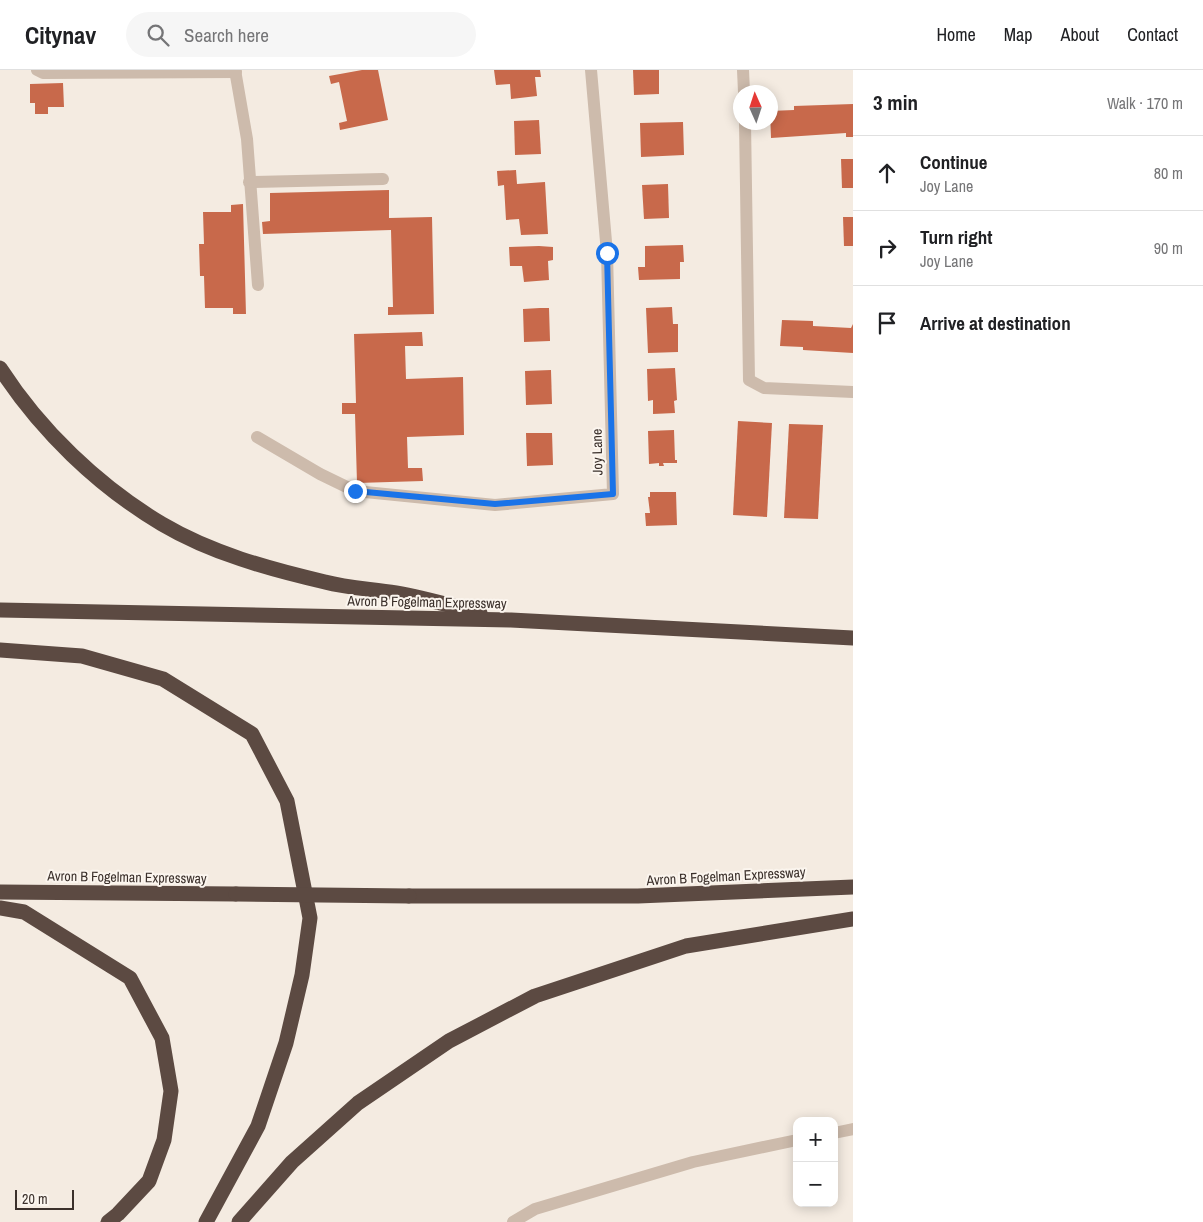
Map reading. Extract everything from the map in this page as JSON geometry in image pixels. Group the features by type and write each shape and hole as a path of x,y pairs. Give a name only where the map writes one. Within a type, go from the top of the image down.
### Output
{"highway":[{"path":"0,368 19,397 54,437 98,478 162,524 208,546 257,564 327,583 397,594 511,620"},
{"name":"Avron B Fogelman Expressway","path":"0,610 511,620 853,638"},
{"path":"0,650 82,656 163,678 252,734 287,801 310,918 302,975 286,1043 258,1126 206,1222"},
{"name":"Avron B Fogelman Expressway","path":"0,892 638,896 853,887"},
{"path":"0,908 24,912 130,978 162,1038 171,1091 164,1140 149,1181 108,1222"},
{"path":"239,1222 292,1162 358,1104 449,1041 535,996 686,946 853,918"}],"street":[{"path":"37,70 43,72 236,71 247,139 258,285"},
{"name":"Joy Lane","path":"257,437 320,474 355,491 495,504 613,494 607,253 591,70"},
{"path":"743,70 744,85"},
{"path":"745,130 749,380 764,388 853,392"},
{"path":"249,182 384,179"},
{"path":"838,1132 853,1129"},
{"path":"513,1222 535,1209 693,1162 793,1141"}],"building":[{"path":"362,70 378,70 388,120 340,130 339,123 347,121 339,82 331,84 329,76"},
{"path":"494,70 540,70 541,77 535,77 537,96 511,99 510,84 496,85"},
{"path":"633,70 659,70 659,94 634,95"},
{"path":"63,83 64,107 48,107 48,114 35,114 35,103 30,103 30,84"},
{"path":"853,104 853,137 846,137 846,133 771,138 771,130 778,130 778,111 794,110 794,106"},
{"path":"539,120 541,154 515,155 514,121"},
{"path":"683,122 684,155 641,157 640,123"},
{"path":"841,159 853,159 853,188 842,188"},
{"path":"516,170 517,184 545,182 548,234 521,235 519,219 506,220 504,185 498,186 497,171"},
{"path":"668,184 669,218 644,219 642,185"},
{"path":"389,190 389,218 432,217 434,314 388,315 388,307 393,307 391,230 263,234 262,222 270,221 270,193"},
{"path":"243,204 246,314 233,314 233,308 205,308 204,276 200,276 199,244 204,244 203,212 231,212 231,205"},
{"path":"843,217 853,217 853,246 844,246"},
{"path":"683,245 684,262 680,262 680,279 639,280 638,267 645,267 645,246"},
{"path":"509,247 553,247 553,260 548,261 549,280 524,282 522,266 510,266"},
{"path":"672,307 673,324 678,324 678,352 648,353 646,308"},
{"path":"549,308 550,341 524,342 523,309"},
{"path":"782,320 813,321 813,326 851,328 853,324 853,353 803,350 803,347 780,346"},
{"path":"422,332 423,346 405,346 406,379 463,377 464,435 407,437 408,468 422,468 423,481 357,483 355,414 342,414 342,403 356,403 354,334"},
{"path":"675,368 677,400 674,401 675,413 653,414 653,400 648,401 647,369"},
{"path":"551,370 552,404 526,405 525,371"},
{"path":"738,421 772,423 767,517 733,515"},
{"path":"789,424 823,425 818,519 784,518"},
{"path":"674,430 675,460 677,460 677,463 663,463 664,466 659,466 659,463 649,464 648,431"},
{"path":"526,433 552,433 553,465 527,466"},
{"path":"650,492 676,492 677,525 646,526 645,513 650,513 648,497 650,497"}],"route":[{"path":"355,491 495,504 613,494 607,253"}]}
